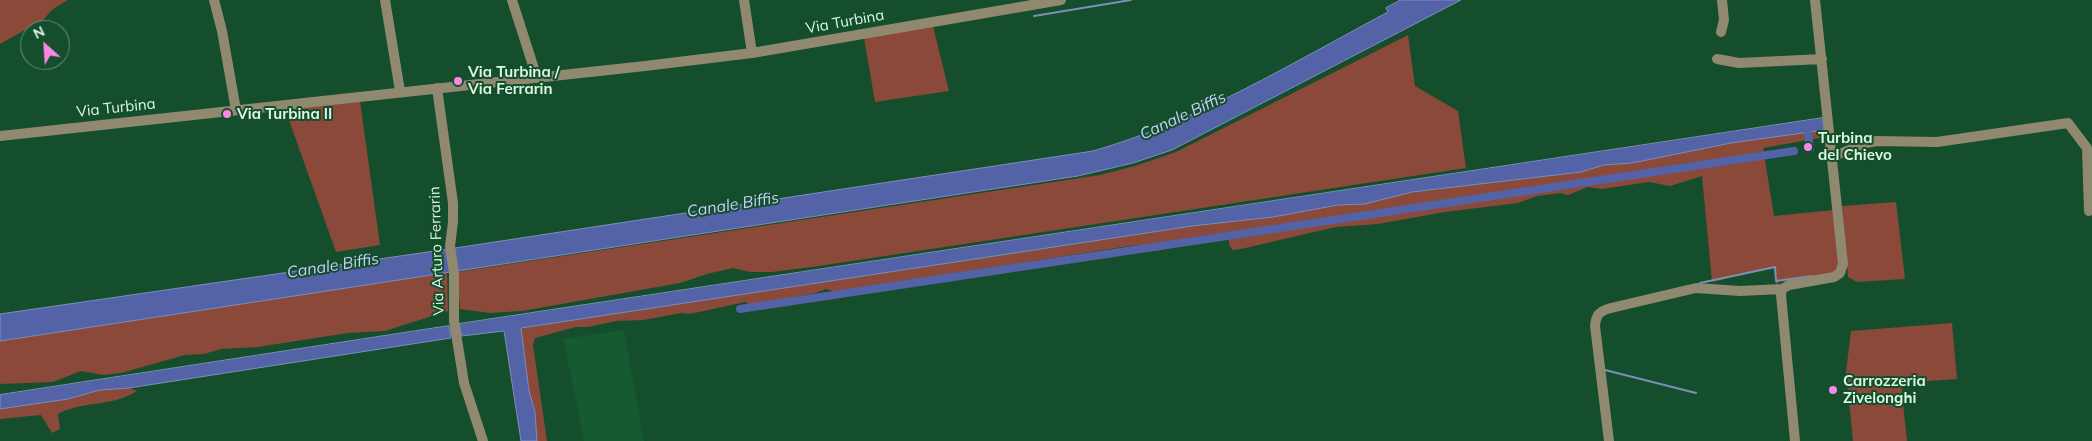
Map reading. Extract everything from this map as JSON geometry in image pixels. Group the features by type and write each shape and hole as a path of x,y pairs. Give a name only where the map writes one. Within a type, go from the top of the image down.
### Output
{"street":[{"path":"214,0 226,52 236,110"},
{"path":"385,0 400,91"},
{"path":"512,0 537,78"},
{"path":"744,0 752,53"},
{"name":"Via Turbina","path":"0,136 752,53 1061,0"},
{"path":"1721,32 1724,20 1722,0"},
{"path":"1609,441 1595,326 1596,316 1599,313 1611,308 1696,288 1740,291 1782,289 1789,285 1834,277 1840,273 1843,264 1815,0"},
{"path":"1717,60 1739,63 1822,60"},
{"name":"Via Arturo Ferrarin","path":"437,88 453,203 450,246 454,273 454,320 464,383 483,441"},
{"path":"1832,158 1866,143 1877,141 1936,142 2068,123 2086,148 2089,211"},
{"path":"1782,289 1781,295 1795,441"}],"shaded area":[{"path":"0,0 68,0 53,9 43,20 20,20 20,33 0,44"},
{"path":"933,26 949,91 875,102 864,38"},
{"path":"1408,35 1415,86 1458,111 1466,168 819,266 772,272 750,272 733,268 680,283 522,311 490,313 460,309 457,272 1100,175 1135,166 1176,152"},
{"path":"360,101 380,245 336,252 285,109"},
{"path":"1824,130 1825,137 1763,148 1774,216 1834,210 1840,264 1834,273 1780,281 1776,285 1774,267 1712,282 1702,176 1670,186 1649,182 1602,189 1588,187 1568,195 1560,193 1537,196 1518,203 1445,212 1378,224 1336,227 1233,250 1229,245 1229,239 1244,237 1248,232 1243,230 1175,240 1176,242 1168,247 1164,246 1159,251 1139,245 1129,246 836,292 826,289 816,293 751,305 745,302 690,314 681,313 644,320 616,321 588,327 576,327 535,338 533,345 547,441 537,441 535,412 529,392 521,328 1192,226 1273,217 1338,205 1365,204 1412,192 1581,172 1604,165 1632,163 1731,143"},
{"path":"1896,202 1905,279 1857,282 1848,277 1842,206"},
{"path":"447,272 448,311 385,331 348,333 258,347 221,349 204,354 185,355 121,373 104,375 81,371 53,382 0,384 0,341"},
{"path":"1952,323 1957,379 1901,383 1907,441 1853,441 1846,372 1851,331"},
{"path":"624,330 644,441 584,441 563,339"},
{"path":"129,388 137,391 117,400 77,407 58,414 60,429 52,433 41,415 0,419 0,409 68,399 100,390"}],"water":[{"name":"Canale Biffis","path":"1401,0 1461,0 1172,150 1133,163 1078,176 0,341 0,314 455,248 1093,151 1132,139 1170,124 1244,89 1388,12 1386,8"},
{"path":"1823,118 1824,130 1731,143 1632,163 1604,165 1581,172 1412,192 1365,204 1338,205 1273,217 1192,226 521,328 529,391 535,412 537,441 521,441 504,331 462,336 459,324"},
{"path":"449,326 451,338 129,388 100,390 68,399 0,409 0,395"}],"waterway":[{"path":"1034,16 1131,0"},
{"path":"1804,127 1807,127 1810,148"},
{"path":"740,309 1794,151"},
{"path":"1700,283 1775,267 1776,281 1812,276"},
{"path":"1605,370 1696,393"}],"place":[{"name":"Via Turbina / Via Ferrarin","path":"458,81"},
{"name":"Via Turbina II","path":"227,114"},
{"name":"Turbina del Chievo","path":"1808,147"},
{"name":"Carrozzeria Zivelonghi","path":"1833,390"}]}
